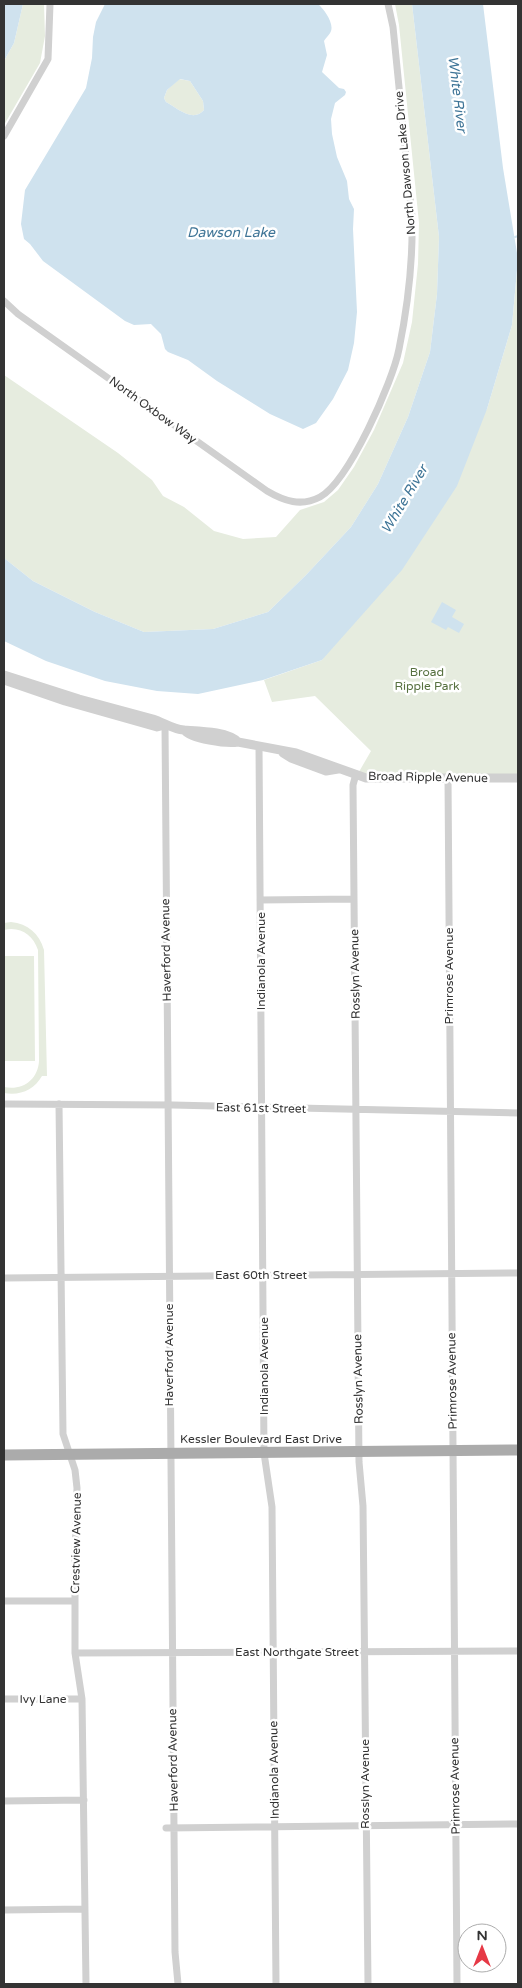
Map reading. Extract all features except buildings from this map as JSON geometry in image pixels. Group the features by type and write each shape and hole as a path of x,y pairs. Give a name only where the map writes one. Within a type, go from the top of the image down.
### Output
{"main road":[{"name":"Kessler Boulevard East Drive","path":"4,1455 518,1450"}],"street":[{"path":"4,136 48,59 50,4"},
{"name":"North Dawson Lake Drive","path":"308,502 320,497 332,487 353,457 379,407 396,364 407,306 412,217 393,27 388,4"},
{"name":"North Oxbow Way","path":"4,301 32,324 267,491 293,503 308,502"},
{"name":"Broad Ripple Avenue","path":"4,675 79,699 153,719 165,725 184,730 196,729 231,737 238,742 299,754 366,778 518,778"},
{"name":"Broad Ripple Avenue","path":"4,680 114,716 157,728 165,725"},
{"name":"Haverford Avenue","path":"165,725 172,1653 170,1828 174,1952 178,1984"},
{"name":"Indianola Avenue","path":"259,746 264,1453 272,1504 276,1984"},
{"name":"Rosslyn Avenue","path":"356,774 353,785 359,1452 363,1500 368,1984"},
{"name":"Primrose Avenue","path":"448,778 457,1984"},
{"path":"260,900 354,899"},
{"name":"East 61st Street","path":"4,1104 167,1105 518,1113"},
{"name":"Crestview Avenue","path":"59,1104 63,1434 75,1470 78,1493 75,1552 75,1653 82,1699 86,1984"},
{"name":"East 60th Street","path":"4,1278 518,1273"},
{"path":"4,1601 75,1601"},
{"name":"East Northgate Street","path":"75,1653 518,1651"},
{"name":"Ivy Lane","path":"4,1699 82,1699"},
{"path":"4,1801 84,1800"},
{"path":"170,1828 518,1824"},
{"path":"4,1910 85,1909"}],"green space":[{"path":"23,4 44,4 45,36 40,63 4,125 4,61 14,43"},
{"path":"395,4 412,4 439,237 437,294 430,352 408,417 378,484 351,527 268,612 213,629 144,632 95,612 33,581 4,558 4,375 118,453 152,480 163,496 184,507 214,531 243,539 276,537 300,510 324,502 338,490 354,467 374,430 403,363 412,322 418,264 419,223 399,25"},
{"path":"179,79 190,81 203,101 204,110 200,114 190,115 166,102 164,98 167,90"},
{"name":"Broad Ripple Park","path":"518,260 518,777 356,777 371,751 315,696 272,702 264,680 322,660 487,409 512,325"},
{"path":"11,922 32,930 44,950 47,1076 42,1076 31,1088 16,1094 4,1093 4,1087 23,1086 32,1079 38,1068 38,950 33,940 25,933 15,929 4,930 4,923"},
{"path":"4,956 34,956 35,1061 4,1061"}],"water":[{"path":"4,4 23,4 14,43 4,61"},
{"name":"Dawson Lake","path":"105,4 318,4 328,16 332,28 324,41 327,55 322,72 346,92 335,103 331,119 337,157 347,181 349,199 354,209 353,229 357,312 354,343 348,370 333,399 316,423 303,429 270,414 217,381 188,360 168,352 165,349 161,334 151,324 134,325 125,321 43,261 24,239 21,224 25,190 86,88 96,22","holes":["180,79 190,81 203,101 204,110 200,114 190,115 180,111 166,102 164,98 167,90"]},
{"name":"White River","path":"412,4 483,4 503,168 518,259 512,325 487,409 457,486 402,570 322,660 263,680 198,694 157,691 105,681 46,661 4,641 4,558 33,581 95,612 144,632 213,629 268,612 351,527 378,484 408,417 430,352 437,294 439,237"},
{"path":"442,602 456,610 452,617 464,624 459,633 448,627 446,630 431,622"}]}
